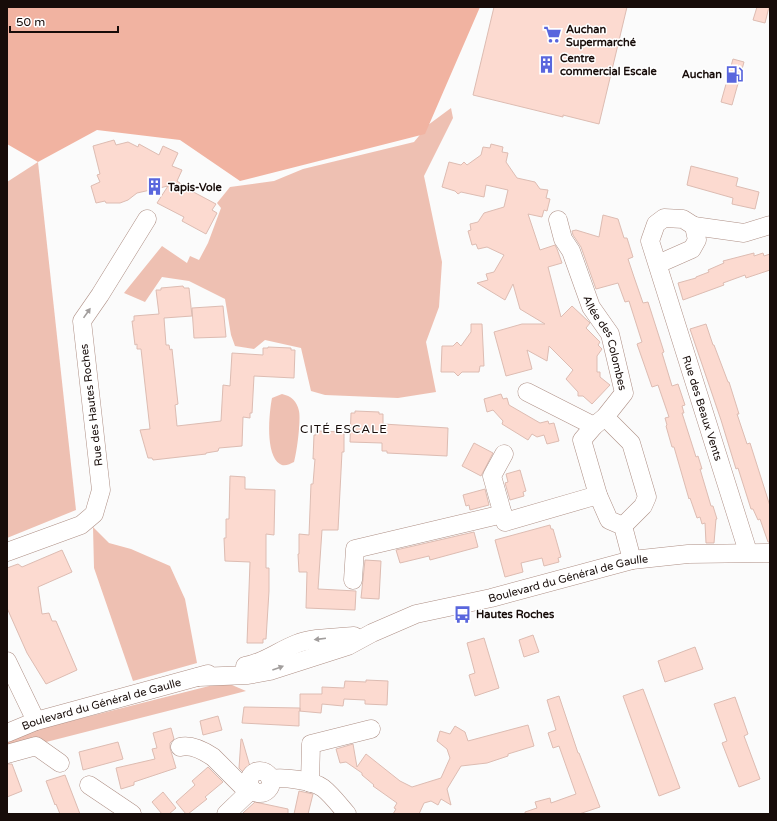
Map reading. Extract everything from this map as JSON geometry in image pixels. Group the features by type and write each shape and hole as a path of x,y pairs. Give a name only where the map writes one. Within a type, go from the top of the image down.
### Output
{"street":[{"name":"Rue des Beaux Vents","path":"748,552 650,241 656,224 664,218 683,219 694,226 744,233 770,225"},
{"name":"Rue des Hautes Roches","path":"7,552 81,525 94,514 101,490 82,321 100,295 147,219"},
{"name":"Allée des Colombes","path":"558,220 563,239 572,251 591,307 610,334 624,393 600,422 582,440 598,495 609,520 623,526"},
{"path":"658,264 692,249 697,240 694,226"},
{"path":"527,392 600,422 631,443 647,497 643,506 623,526 632,560"},
{"path":"504,454 492,476 505,522 598,495"},
{"path":"353,580 355,548 503,514"},
{"name":"Boulevard du Général de Gaulle","path":"7,734 36,721 217,671 250,665 265,660 297,643 372,633 416,614 491,598 632,560 688,554 748,552 770,553"},
{"path":"7,661 36,721"},
{"path":"310,783 311,744 371,729"},
{"name":"Boulevard du Général de Gaulle","path":"7,754 36,746 60,763"},
{"path":"180,747 184,746 207,753 250,791"},
{"path":"250,791 249,779 253,773 263,771 268,774 270,779 288,779 310,783 323,788 347,814"},
{"path":"89,785 132,814"},
{"path":"226,814 250,791"}],"shaded area":[{"path":"7,7 480,7 425,134 240,181 180,140 97,130 38,162 7,144"},
{"path":"451,108 453,118 424,176 442,262 439,307 426,342 436,392 398,398 325,395 311,391 301,348 265,340 254,349 235,346 231,335 225,299 189,281 162,277 145,302 124,293 162,246 187,263 190,256 199,260 208,243 221,208 217,203 230,187 274,181 303,169 414,142 428,125"},
{"path":"38,162 76,510 7,538 7,182"},
{"path":"282,394 288,396 295,402 298,407 299,415 298,436 294,462 285,465 280,464 275,459 272,452 269,433 272,398"},
{"path":"93,527 109,543 131,549 170,566 185,599 197,663 133,681 94,568"},
{"path":"225,682 246,691 7,752 7,738"}],"building":[{"name":"Centre commercial Escale","path":"494,7 627,7 599,124 563,115 563,117 473,95"},
{"path":"757,7 769,7 765,23 753,20"},
{"name":"Auchan","path":"733,59 744,62 732,105 721,102"},
{"name":"Tapis-Vole","path":"114,140 116,145 128,142 138,147 139,144 159,155 163,146 178,153 172,166 182,170 177,181 184,187 216,204 212,210 217,213 206,234 182,221 184,217 157,203 168,186 137,193 128,200 120,203 106,203 105,201 96,203 91,186 100,182 97,175 100,174 93,146"},
{"path":"491,144 503,147 502,152 508,153 506,162 517,178 535,182 540,189 548,190 546,198 550,199 547,211 544,210 542,217 528,214 540,250 555,245 562,263 548,267 561,317 572,306 590,323 586,328 600,342 598,345 602,349 597,356 597,372 600,372 600,377 610,385 592,404 583,396 578,396 578,392 566,379 573,370 549,346 547,361 527,350 532,369 506,376 494,332 522,324 545,324 520,309 513,284 505,300 477,283 488,280 486,274 494,272 504,255 487,247 478,249 476,244 472,245 468,231 471,230 470,224 478,222 484,213 504,207 508,190 486,185 484,197 461,192 458,194 455,191 442,187 449,162 461,165 464,162 467,165 481,155 483,147 490,148"},
{"path":"691,166 738,178 736,186 759,192 755,209 732,204 733,198 687,185"},
{"path":"603,215 618,219 624,238 627,238 633,257 628,259 643,303 648,302 664,352 662,353 672,386 678,384 685,405 682,406 684,413 682,413 696,457 698,456 702,469 700,469 711,506 713,506 717,519 714,543 706,543 705,523 702,524 700,517 697,518 690,498 689,499 674,447 672,447 666,426 665,418 669,417 658,385 652,387 637,344 642,342 629,301 625,302 618,283 596,289 581,247 573,235 572,231 576,230 599,237"},
{"path":"754,253 754,256 763,253 764,256 770,254 770,270 746,278 745,275 723,283 724,285 683,300 678,283 696,278 709,272 708,270 724,263 723,261"},
{"path":"183,286 184,288 189,288 192,316 164,318 166,345 169,345 170,350 172,349 178,404 175,405 177,426 221,421 223,385 230,386 232,353 263,355 263,348 291,348 291,350 295,350 294,378 254,376 252,413 250,413 250,418 243,417 242,446 219,448 218,451 206,454 153,460 152,458 148,458 140,430 150,429 141,349 137,349 137,344 135,345 132,321 134,321 134,316 159,314 156,290 161,290 161,288"},
{"path":"223,306 226,337 194,338 192,308"},
{"path":"471,324 482,324 484,366 480,366 479,372 462,372 458,376 454,372 441,372 442,346 453,346 457,342 461,346 471,332"},
{"path":"706,324 713,345 729,382 739,414 737,414 747,444 750,443 770,506 770,542 768,542 760,519 758,520 753,509 751,509 738,468 736,469 690,329"},
{"path":"501,394 503,399 507,398 509,405 540,423 548,421 549,424 554,423 559,441 547,444 544,435 537,437 532,434 528,440 502,424 503,421 493,410 487,412 484,399"},
{"path":"355,411 379,412 379,414 383,414 383,424 448,428 447,456 387,453 387,451 382,451 382,443 350,442 351,413 355,413"},
{"path":"316,431 344,432 344,452 342,452 338,530 322,530 318,589 356,591 355,610 306,608 307,572 299,572 299,534 309,535 311,484 313,484 315,459 313,459 314,435 316,435"},
{"path":"474,443 493,453 481,476 462,466"},
{"path":"520,470 526,491 523,492 524,496 510,500 505,483 508,482 506,474"},
{"path":"230,476 245,477 245,489 275,490 274,535 266,534 266,568 269,568 269,591 266,639 263,639 263,643 247,643 250,562 225,561 224,538 226,538 226,519 229,519"},
{"path":"485,489 489,505 470,510 469,505 466,506 463,495"},
{"path":"550,525 551,529 553,529 561,557 558,558 559,562 544,566 542,558 521,563 523,572 505,577 495,540"},
{"path":"474,532 478,547 430,560 429,556 400,563 396,550"},
{"path":"62,550 72,572 38,587 42,614 49,613 52,621 56,621 77,670 46,684 27,653 7,608 7,568 18,564 22,567"},
{"path":"365,560 381,561 379,599 361,598"},
{"path":"533,635 539,652 524,657 519,640"},
{"path":"484,638 499,688 475,696 469,675 475,673 467,643"},
{"path":"695,647 703,669 665,682 658,661"},
{"path":"345,681 388,681 387,705 365,704 365,700 344,699 343,706 322,704 321,713 299,711 299,726 242,723 244,707 300,708 300,694 322,694 322,687 344,688"},
{"path":"643,689 680,788 659,796 623,696"},
{"path":"559,696 578,753 600,807 579,814 525,814 525,812 537,808 535,802 550,798 551,803 576,794 559,746 553,748 548,733 556,730 547,700"},
{"path":"735,697 748,734 744,736 760,779 739,787 722,743 727,741 714,704"},
{"path":"218,716 222,730 203,735 200,721"},
{"path":"528,725 534,746 508,754 508,756 487,763 461,766 447,789 451,805 441,799 438,805 431,801 424,803 419,814 393,814 397,803 373,786 374,785 362,775 362,773 346,762 340,763 336,749 353,744 357,767 366,754 400,781 412,787 441,778 450,758 447,749 437,741 440,731 450,734 455,726 465,732 468,741"},
{"path":"171,728 174,739 170,743 170,748 176,768 134,782 134,785 121,789 116,768 155,759 152,749 157,748 153,733"},
{"path":"241,739 251,770 246,775 239,768"},
{"path":"118,742 123,759 83,770 79,752"},
{"path":"7,764 12,764 22,791 7,797"},
{"path":"208,767 223,782 205,797 207,799 186,814 176,802 195,785 192,781"},
{"path":"65,775 80,814 60,814 56,804 55,805 46,781"},
{"path":"299,791 313,794 308,814 294,814"},
{"path":"163,792 176,808 169,814 162,814 152,802"},
{"path":"255,802 288,809 288,814 243,814"}],"place":[{"name":"Auchan Supermarché","path":"553,35"},
{"name":"Centre commercial Escale","path":"547,64"},
{"name":"Auchan","path":"735,74"},
{"name":"Tapis-Vole","path":"155,187"},
{"name":"Hautes Roches","path":"463,614"}],"district":[{"name":"CITÉ ESCALE","path":"344,429"}]}
